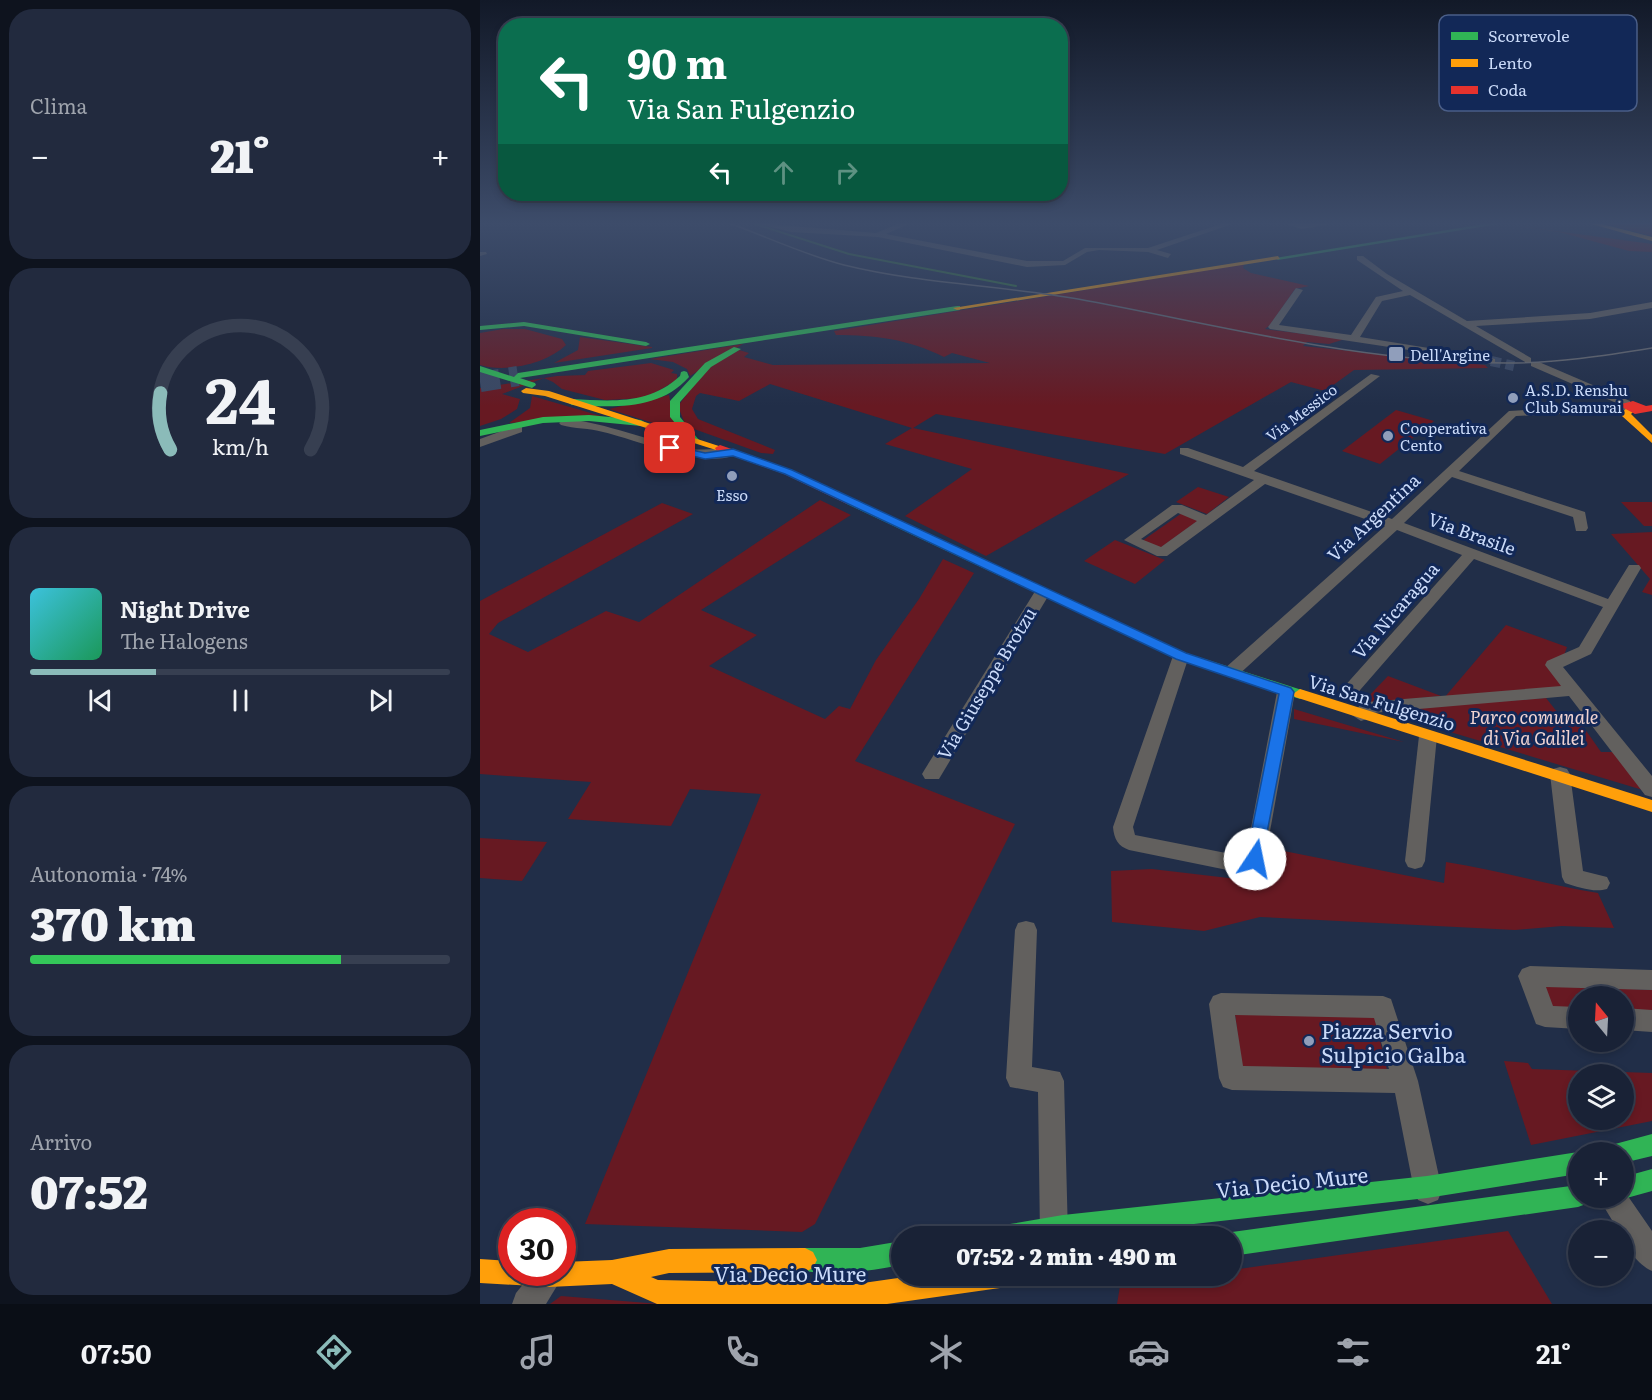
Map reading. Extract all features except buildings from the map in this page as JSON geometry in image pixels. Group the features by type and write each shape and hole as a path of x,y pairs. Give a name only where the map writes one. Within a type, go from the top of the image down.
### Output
{"main road":[{"path":"1050,291 1086,284"},
{"path":"525,388 589,365 1098,284"},
{"path":"480,369 525,388 721,341 1027,295"},
{"path":"480,329 505,323 539,323 624,344 721,341"},
{"path":"694,440 675,417 675,401 691,385 702,368 717,357 754,343 853,327 858,323"},
{"path":"480,329 506,326 530,327 570,337 576,345 525,388 503,421 480,428"},
{"path":"572,402 610,404 651,399 681,385 685,377 682,370 669,364 652,362 589,365"},
{"path":"480,377 641,423"},
{"path":"1652,423 1635,408 1625,414 1652,440"},
{"path":"480,433 532,422 566,419 641,423"},
{"name":"Via San Fulgenzio","path":"641,423 735,453 812,483 1042,593 1181,656 1286,692 1560,774 1652,806"},
{"path":"1634,1149 1652,1145"},
{"name":"Via Decio Mure","path":"1111,1226 1427,1187 1568,1165"},
{"path":"1634,1185 1652,1180"},
{"path":"1242,1243 1568,1198"},
{"name":"Via Decio Mure","path":"576,1274 612,1272 669,1261 860,1260 891,1255"},
{"name":"Via Decio Mure","path":"480,1271 498,1272"},
{"name":"Via Decio Mure","path":"612,1272 658,1292 856,1296 928,1286"}],"street":[{"path":"1400,284 1531,362 1560,377 1635,408"},
{"path":"1299,290 1273,327 1491,361"},
{"path":"1354,339 1380,299 1412,292"},
{"path":"1466,324 1590,316 1652,305"},
{"path":"1514,366 1560,377"},
{"name":"Via Messico","path":"1245,472 1375,376"},
{"name":"Via Argentina","path":"1230,674 1395,525 1513,413 1635,408"},
{"path":"480,443 520,428 580,423 690,454 705,456 735,453"},
{"name":"Via Brasile","path":"1184,451 1395,525 1611,605"},
{"path":"1449,472 1581,515 1581,528"},
{"path":"1207,520 1177,508 1131,540 1162,553 1263,479"},
{"name":"Via Nicaragua","path":"1348,693 1471,553"},
{"path":"1635,568 1586,650 1553,665 1652,790"},
{"name":"Via Giuseppe Brotzu","path":"932,774 1042,593"},
{"path":"1181,656 1123,827 1124,836 1130,842 1242,865 1255,859 1286,692"},
{"path":"1361,715 1366,708 1574,690"},
{"path":"1415,861 1428,736"},
{"path":"1560,774 1573,877 1599,883"},
{"path":"1026,930 1019,1078 1051,1081 1054,1226"},
{"path":"1568,1017 1545,1016 1530,976 1652,980"},
{"path":"1406,1081 1232,1078 1221,1004 1383,1007 1406,1081 1427,1187 1437,1216"},
{"path":"1634,1020 1652,1021"},
{"path":"1619,1208 1652,1256"},
{"path":"527,1304 541,1286"}],"green space":[{"path":"1123,284 1299,284 1309,286 1295,289 1265,329 1345,339 1329,344 1307,342 1303,346 1485,365 1488,368 1354,370 1325,391 1291,382 1165,454 936,414 913,428 1129,474 986,556 905,516 972,469 885,444 912,428 770,384 739,401 700,393 696,396 692,409 698,419 775,450 773,454 761,453 685,424 678,406 706,369 739,350 749,353 744,357 773,365 990,363 952,353 944,357 891,339 836,335 834,331"},
{"path":"503,329 525,329 562,339 566,345 548,357 525,365 502,368 480,365 480,333"},
{"path":"580,337 652,348 554,363 578,350"},
{"path":"743,344 690,376 687,369 673,362 650,359"},
{"path":"651,363 674,370 671,373 677,374 677,380 646,398 605,400 562,389 544,378 585,375 588,371"},
{"path":"544,378 502,394 520,399 517,409 501,419 480,426 480,388"},
{"path":"669,395 675,427 672,429 609,409"},
{"path":"532,396 608,418 509,423 530,408"},
{"name":"Cooperativa Cento","path":"1396,410 1434,421 1380,464 1342,451"},
{"path":"1198,487 1229,497 1207,514 1176,502"},
{"path":"820,500 851,515 701,610 757,635 709,666 825,719 839,706 850,709 876,660 919,599 943,559 974,573 855,761 1015,824 815,1224 802,1232 585,1224 761,794 690,789 671,826 568,819 591,782 480,774 480,601 662,503 693,514 498,623 489,634 528,652 606,611 639,622"},
{"path":"1621,502 1652,502 1652,526 1644,526"},
{"path":"1182,513 1199,520 1160,548 1142,541"},
{"path":"1652,532 1652,595 1642,592 1650,579 1611,534"},
{"path":"1115,540 1165,560 1135,584 1084,561"},
{"path":"1506,625 1567,647 1558,672 1569,686 1444,698"},
{"path":"1388,676 1441,696 1369,703 1364,701"},
{"name":"Parco comunale di Via Galilei","path":"1546,698 1558,713 1573,712 1601,752 1619,752 1646,791 1377,710"},
{"path":"1294,709 1404,742 1294,719"},
{"path":"480,838 547,842 522,881 480,878"},
{"path":"1284,851 1444,883 1446,862 1598,893 1614,928 1562,926 1515,930 1260,917 1204,931 1112,922 1111,871 1152,869 1271,883"},
{"path":"1543,985 1568,986 1568,1008 1551,1007"},
{"path":"1634,989 1652,990 1652,1012 1634,1011"},
{"path":"1235,1014 1374,1015 1387,1070 1242,1068"},
{"path":"1504,1061 1528,1063 1532,1069 1568,1070 1568,1130 1607,1130 1531,1145"},
{"path":"1634,1072 1652,1073 1652,1121 1634,1125"},
{"path":"1508,1231 1552,1304 1117,1304 1120,1286 1242,1286 1242,1269"},
{"path":"561,1296 660,1304 550,1304"}],"waterway":[{"path":"1005,284 1016,286"}],"tunnel":[{"path":"1491,361 1514,366"},
{"path":"480,382 518,376"}],"tram line":[{"path":"965,284 1078,299 1291,341 1398,357 1507,363 1544,362 1652,348"}],"traffic: fast":[{"path":"518,376 957,308"},
{"path":"480,328 524,324 646,344"},
{"path":"694,440 675,417 675,401 708,365 737,349"},
{"path":"480,369 532,385"},
{"path":"572,402 618,404 647,400 673,388 685,377 684,374"},
{"path":"480,433 543,420 589,418 641,423"},
{"path":"851,502 1181,656 1300,694"},
{"path":"1634,1149 1652,1145"},
{"path":"1072,1226 1427,1187 1568,1165"},
{"path":"1634,1185 1652,1180"},
{"path":"1242,1243 1568,1197"},
{"path":"805,1260 860,1260 891,1255"}],"traffic: slow":[{"path":"957,308 1112,284"},
{"path":"526,391 546,393 720,448"},
{"path":"1630,410 1625,414 1652,440"},
{"path":"1300,694 1652,806"},
{"path":"480,1271 549,1275 612,1272 669,1261 805,1260"},
{"path":"612,1272 658,1292 856,1296 928,1286"}],"traffic: jam":[{"path":"1643,408 1633,404 1623,405 1635,411 1652,408"},
{"path":"720,448 788,472 851,502"}],"place":[{"name":"Dell'Argine","path":"1396,354"},
{"name":"A.S.D. Renshu Club Samurai","path":"1513,398"},
{"name":"Cooperativa Cento","path":"1388,436"},
{"name":"Esso","path":"732,476"},
{"name":"Piazza Servio Sulpicio Galba","path":"1309,1041"}],"route":[{"path":"670,448 705,456 733,452 788,472 978,563 1181,656 1286,692 1255,859"}]}
